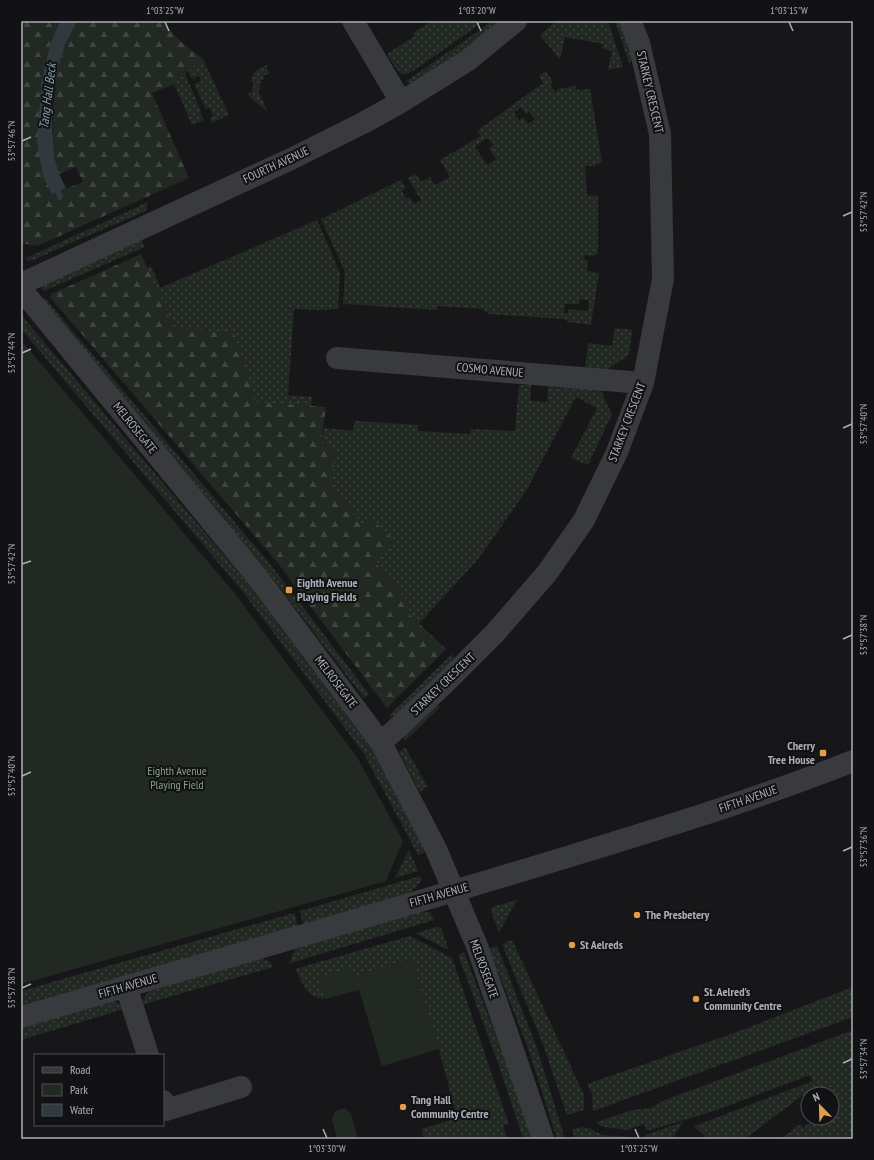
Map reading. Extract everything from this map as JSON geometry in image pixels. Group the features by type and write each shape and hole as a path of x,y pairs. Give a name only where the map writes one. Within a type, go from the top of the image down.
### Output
{"street":[{"path":"353,21 401,102"},
{"name":"FOURTH AVENUE","path":"21,284 363,124 401,102 466,60 516,21"},
{"name":"STARKEY CRESCENT","path":"381,743 444,684 495,633 547,573 584,520 617,452 643,383 663,279 660,134 639,43 630,21"},
{"name":"MELROSEGATE","path":"21,289 258,578 381,743 436,849 477,946 543,1139"},
{"name":"COSMO AVENUE","path":"337,358 643,383"},
{"name":"FIFTH AVENUE","path":"21,1016 454,891 671,825 814,776 853,761"},
{"path":"126,986 148,1054"},
{"path":"164,1104 166,1110 240,1087"}],"green space":[{"path":"21,21 60,21 50,45 41,83 39,107 52,194 83,182 76,167 59,174 53,141 53,107 58,66 77,21 162,21 180,41 203,59 174,84 152,93 189,178 37,246 21,243"},
{"path":"432,21 483,21 416,69 407,74 401,73 398,71 387,54 415,36 413,33"},
{"path":"491,21 504,21 488,34 414,83 405,82 480,30"},
{"path":"556,21 608,21 623,67 608,70 612,51 602,48 603,44 565,37 560,60 540,35"},
{"path":"615,21 622,21 634,58 629,63"},
{"path":"203,59 229,115 212,123 210,118 213,116 210,108 206,109 194,84 201,81 199,76 192,79 188,71"},
{"path":"267,65 268,66 266,68 270,73 263,76 264,79 261,80 262,83 259,84 261,88 258,90 268,113 247,94 253,91 251,88 254,86 251,79 255,72"},
{"path":"546,71 553,82 550,85 555,92 559,89 575,86 577,90 590,89 602,162 594,166 585,166 587,195 598,196 598,253 594,256 585,255 584,259 588,260 587,271 599,273 591,325 567,322 567,320 564,319 489,314 483,309 438,306 437,310 343,304 345,272 321,219 401,180 406,188 402,191 406,199 410,197 414,204 421,200 408,178 416,174 421,182 430,177 435,185 450,177 440,160 481,136 477,131 543,83 539,76","holes":["521,107 526,114 529,112 535,119 528,124 523,117 519,120 514,113","488,138 493,145 489,148 496,159 487,165 475,146","580,299 589,301 588,311 568,309 568,313 564,313 565,304 579,304"]},
{"path":"185,74 204,120 192,125 174,84"},
{"path":"148,202 146,211 34,260 27,261 26,258"},
{"path":"317,220 340,273 338,309 294,309 288,395 312,397 311,406 255,403 234,333 174,328 147,268 151,266 160,288"},
{"path":"141,239 145,247 44,291 38,284"},
{"path":"141,254 174,328 234,333 255,402 326,407 321,443 335,447 332,486 362,524 373,520 394,540 374,561 410,604 408,613 446,649 387,708 277,562 50,297 51,294"},
{"path":"45,298 271,565 369,694 364,698 266,570 39,302"},
{"path":"22,316 250,586 372,750 425,852 418,855 364,754 243,592 21,329"},
{"path":"615,328 632,330 629,355 606,370 585,368 588,343 612,346"},
{"name":"Eighth Avenue Playing Field","path":"21,340 236,595 358,759 403,841 386,881 21,984"},
{"path":"519,385 531,385 530,401 547,402 548,387 600,389 612,414 588,465 571,458 597,408 576,397 526,491 479,558 419,624 408,613 410,604 374,560 394,540 362,524 332,486 335,447 321,444 324,428 353,431 355,421 418,425 418,431 470,434 471,429 515,431"},
{"path":"452,654 455,661 403,712 391,717 389,715"},
{"path":"435,702 440,707 405,741 402,737"},
{"path":"405,747 427,786 420,792 399,752"},
{"path":"409,850 418,871 395,878"},
{"path":"420,876 422,880 409,893 303,925 300,911"},
{"path":"517,900 499,932 491,911 492,907"},
{"path":"430,912 434,920 290,963 292,955 298,946 412,913"},
{"path":"294,913 298,926 21,1005 21,991"},
{"path":"437,927 441,928 449,950 415,933"},
{"path":"410,936 452,958 509,1124 503,1125 507,1139 424,1139 421,1129 457,1118 439,1049 412,959 355,976 319,982 325,999 315,997 306,990 295,969"},
{"path":"512,940 584,1095 584,1110 567,1115 544,1047 502,944"},
{"path":"497,946 537,1048 565,1139 557,1139 529,1051 489,948"},
{"path":"464,952 505,1060 532,1139 523,1139 498,1063 458,955"},
{"path":"261,958 269,961 273,967 141,1005 146,995 153,988"},
{"path":"412,959 439,1049 382,1066 359,990 325,999 319,982 323,976 348,969 352,971 355,976"},
{"path":"853,987 853,1017 593,1111 592,1093 587,1084 734,1033"},
{"path":"113,1001 124,1009 21,1040 21,1027"},
{"path":"853,1030 853,1139 781,1139 800,1124 803,1128 806,1126 840,1126 840,1086 800,1086 800,1097 745,1139 708,1139 694,1126 813,1081 810,1075 714,1111 647,1131 644,1124 626,1130 600,1126 597,1122 633,1110 651,1108 665,1100"},
{"path":"345,1108 351,1114 358,1139 337,1139 332,1120 335,1111"},
{"path":"683,1122 672,1139 647,1139 645,1135"},
{"path":"583,1127 589,1128 602,1135 630,1137 624,1139 575,1139 572,1129"}],"water":[{"path":"60,21 77,21 65,45 59,64 52,107 52,131 55,159 59,174 66,188 52,194 43,176 37,142 41,83 50,45"}],"waterway":[{"name":"Tang Hall Beck","path":"56,184 60,197"}],"place":[{"name":"Eighth Avenue Playing Fields","path":"289,590"},
{"name":"Cherry Tree House","path":"823,753"},
{"name":"The Presbetery","path":"637,915"},
{"name":"St Aelreds","path":"572,945"},
{"name":"St. Aelred’s Community Centre","path":"696,999"},
{"name":"Tang Hall Community Centre","path":"403,1107"}]}
